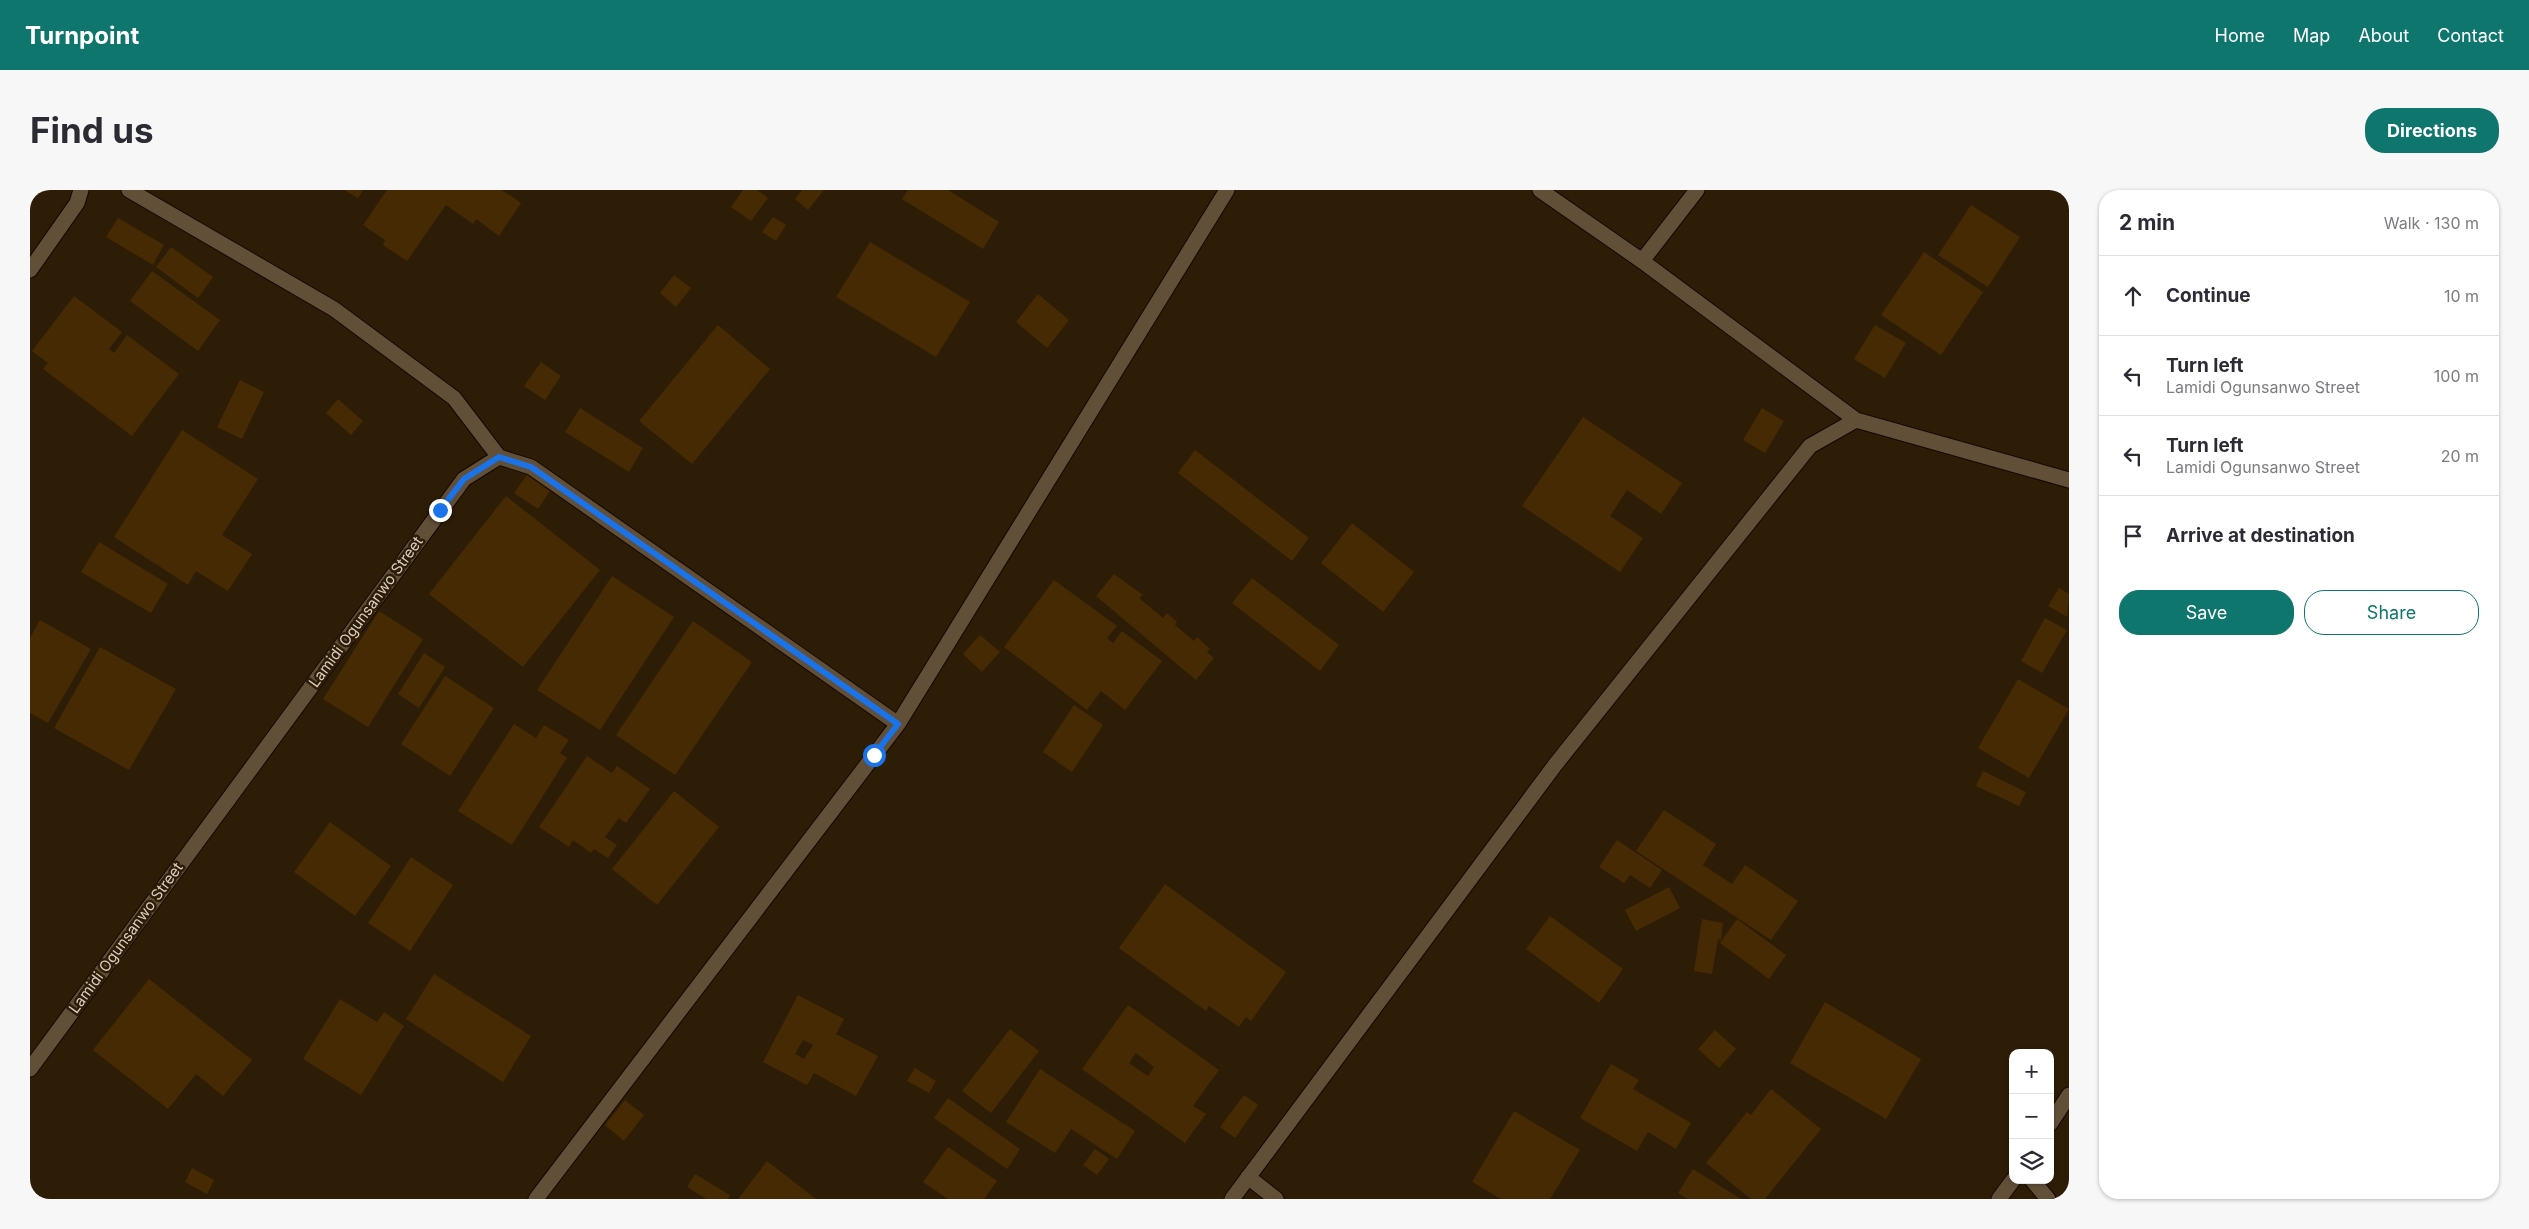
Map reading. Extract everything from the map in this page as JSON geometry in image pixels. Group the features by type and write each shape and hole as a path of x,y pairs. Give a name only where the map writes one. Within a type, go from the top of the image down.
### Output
{"street":[{"path":"30,270 77,203 81,190"},
{"path":"129,190 334,309 454,398 499,457 531,467 898,724"},
{"path":"536,1199 898,724 1227,190"},
{"path":"1540,190 1642,261 1856,420 2069,480"},
{"path":"1642,261 1697,190"},
{"path":"1232,1199 1555,765 1810,446 1856,420"},
{"name":"Lamidi Ogunsanwo Street","path":"30,1069 464,479 499,457"},
{"path":"2054,1118 2069,1095"},
{"path":"1248,1177 1276,1199"},
{"path":"1999,1199 2010,1184"},
{"path":"2035,1184 2048,1199"}],"building":[{"path":"344,190 363,190 358,198"},
{"path":"387,190 502,190 521,203 499,236 476,219 473,224 446,205 407,261 383,245 385,240 363,225"},
{"path":"743,190 757,190 768,198 751,221 731,207"},
{"path":"802,190 824,190 808,210 795,199"},
{"path":"908,190 948,190 999,222 983,249 902,199"},
{"path":"1971,205 2020,237 1988,287 1938,255"},
{"path":"773,217 786,225 776,241 762,232"},
{"path":"118,218 164,245 153,265 106,237"},
{"path":"870,242 970,302 936,357 836,297"},
{"path":"171,247 213,277 198,298 156,267"},
{"path":"1924,252 1983,292 1941,355 1881,315"},
{"path":"152,271 220,320 198,351 130,301"},
{"path":"674,275 691,288 676,307 660,293"},
{"path":"1038,294 1069,320 1047,348 1016,322"},
{"path":"74,296 122,332 109,349 114,353 127,335 179,374 132,436 43,369 48,363 32,351"},
{"path":"718,325 770,369 692,464 639,421"},
{"path":"1875,325 1906,343 1885,378 1854,359"},
{"path":"541,362 561,376 545,400 524,386"},
{"path":"240,380 264,392 242,439 217,427"},
{"path":"338,399 363,421 351,435 326,413"},
{"path":"580,408 643,448 629,472 565,432"},
{"path":"1762,408 1784,421 1765,453 1743,440"},
{"path":"1583,417 1682,483 1661,514 1627,490 1610,516 1643,538 1620,572 1522,506"},
{"path":"182,430 258,479 222,535 252,554 228,591 196,571 188,585 114,537"},
{"path":"1195,450 1309,538 1292,561 1178,473"},
{"path":"527,475 550,491 538,509 514,493"},
{"path":"506,496 600,570 523,667 429,594"},
{"path":"1352,523 1414,572 1383,612 1321,563"},
{"path":"99,542 168,584 151,613 81,572"},
{"path":"1114,574 1143,595 1139,598 1163,618 1167,613 1177,622 1175,625 1194,641 1197,637 1210,649 1207,652 1214,658 1196,680 1096,596"},
{"path":"612,576 674,617 600,730 537,690"},
{"path":"1252,578 1339,645 1320,671 1232,603"},
{"path":"1054,580 1117,626 1107,638 1113,643 1122,631 1162,661 1125,710 1101,691 1087,710 1004,647"},
{"path":"2059,588 2069,594 2067,617 2048,606"},
{"path":"379,611 423,639 368,727 323,699"},
{"path":"2045,618 2067,630 2042,673 2021,661"},
{"path":"40,620 91,649 48,723 30,713 30,638"},
{"path":"693,621 752,662 675,775 616,735"},
{"path":"980,635 1000,652 982,672 963,654"},
{"path":"100,647 176,689 129,770 54,728"},
{"path":"424,653 445,667 419,708 398,694"},
{"path":"445,676 494,708 450,776 401,744"},
{"path":"2018,679 2069,709 2029,778 1978,748"},
{"path":"1074,705 1103,725 1072,772 1043,752"},
{"path":"514,724 536,738 544,725 569,740 560,753 567,758 512,845 458,811"},
{"path":"587,756 612,773 617,766 650,789 626,823 619,818 605,837 617,845 608,858 594,849 591,853 573,840 569,847 539,827"},
{"path":"1983,771 2026,792 2019,806 1976,786"},
{"path":"674,791 719,827 657,905 612,869"},
{"path":"1664,810 1716,844 1703,865 1732,884 1745,865 1798,901 1771,940 1636,851"},
{"path":"330,822 391,866 355,916 294,872"},
{"path":"1617,840 1662,870 1650,888 1630,875 1624,883 1599,867"},
{"path":"411,857 453,885 410,951 368,923"},
{"path":"1165,884 1286,972 1251,1021 1246,1017 1239,1027 1209,1006 1206,1011 1119,948"},
{"path":"1669,887 1680,908 1636,931 1625,910"},
{"path":"1550,916 1623,969 1599,1003 1526,949"},
{"path":"1702,919 1723,923 1721,940 1718,939 1712,974 1694,971"},
{"path":"1737,919 1786,955 1769,979 1720,943"},
{"path":"434,974 531,1036 503,1082 406,1019"},
{"path":"149,979 252,1060 223,1096 196,1074 168,1109 93,1050"},
{"path":"798,995 844,1019 836,1034 878,1056 856,1096 814,1073 807,1085 763,1062","holes":["803,1040 813,1045 804,1059 795,1054"]},
{"path":"340,999 377,1022 384,1012 404,1026 361,1095 303,1059"},
{"path":"1825,1002 1921,1059 1886,1119 1790,1063"},
{"path":"1128,1005 1219,1070 1193,1106 1206,1114 1185,1143 1082,1069","holes":["1136,1053 1154,1067 1148,1076 1129,1063"]},
{"path":"1010,1029 1039,1051 991,1113 962,1091"},
{"path":"1715,1030 1736,1049 1719,1068 1698,1049"},
{"path":"1611,1064 1639,1080 1633,1089 1691,1123 1676,1149 1648,1132 1637,1151 1580,1118"},
{"path":"915,1068 936,1081 929,1093 907,1081"},
{"path":"1040,1069 1135,1131 1117,1159 1071,1129 1055,1153 1006,1122"},
{"path":"1771,1089 1821,1129 1765,1199 1751,1199 1706,1163 1747,1112 1751,1115"},
{"path":"1244,1095 1258,1105 1235,1138 1220,1127"},
{"path":"948,1098 1020,1149 1007,1169 934,1118"},
{"path":"625,1100 644,1115 624,1141 605,1125"},
{"path":"1514,1111 1580,1150 1550,1199 1501,1199 1472,1182"},
{"path":"948,1147 997,1181 984,1199 948,1199 923,1182"},
{"path":"1095,1149 1109,1159 1097,1175 1083,1165"},
{"path":"767,1161 816,1199 738,1199"},
{"path":"192,1168 214,1180 207,1194 185,1182"},
{"path":"1693,1169 1741,1199 1687,1199 1678,1193"},
{"path":"695,1174 730,1195 728,1199 706,1199 687,1187"}],"route":[{"path":"440,510 464,479 499,457 531,467 898,724 874,755"}]}
